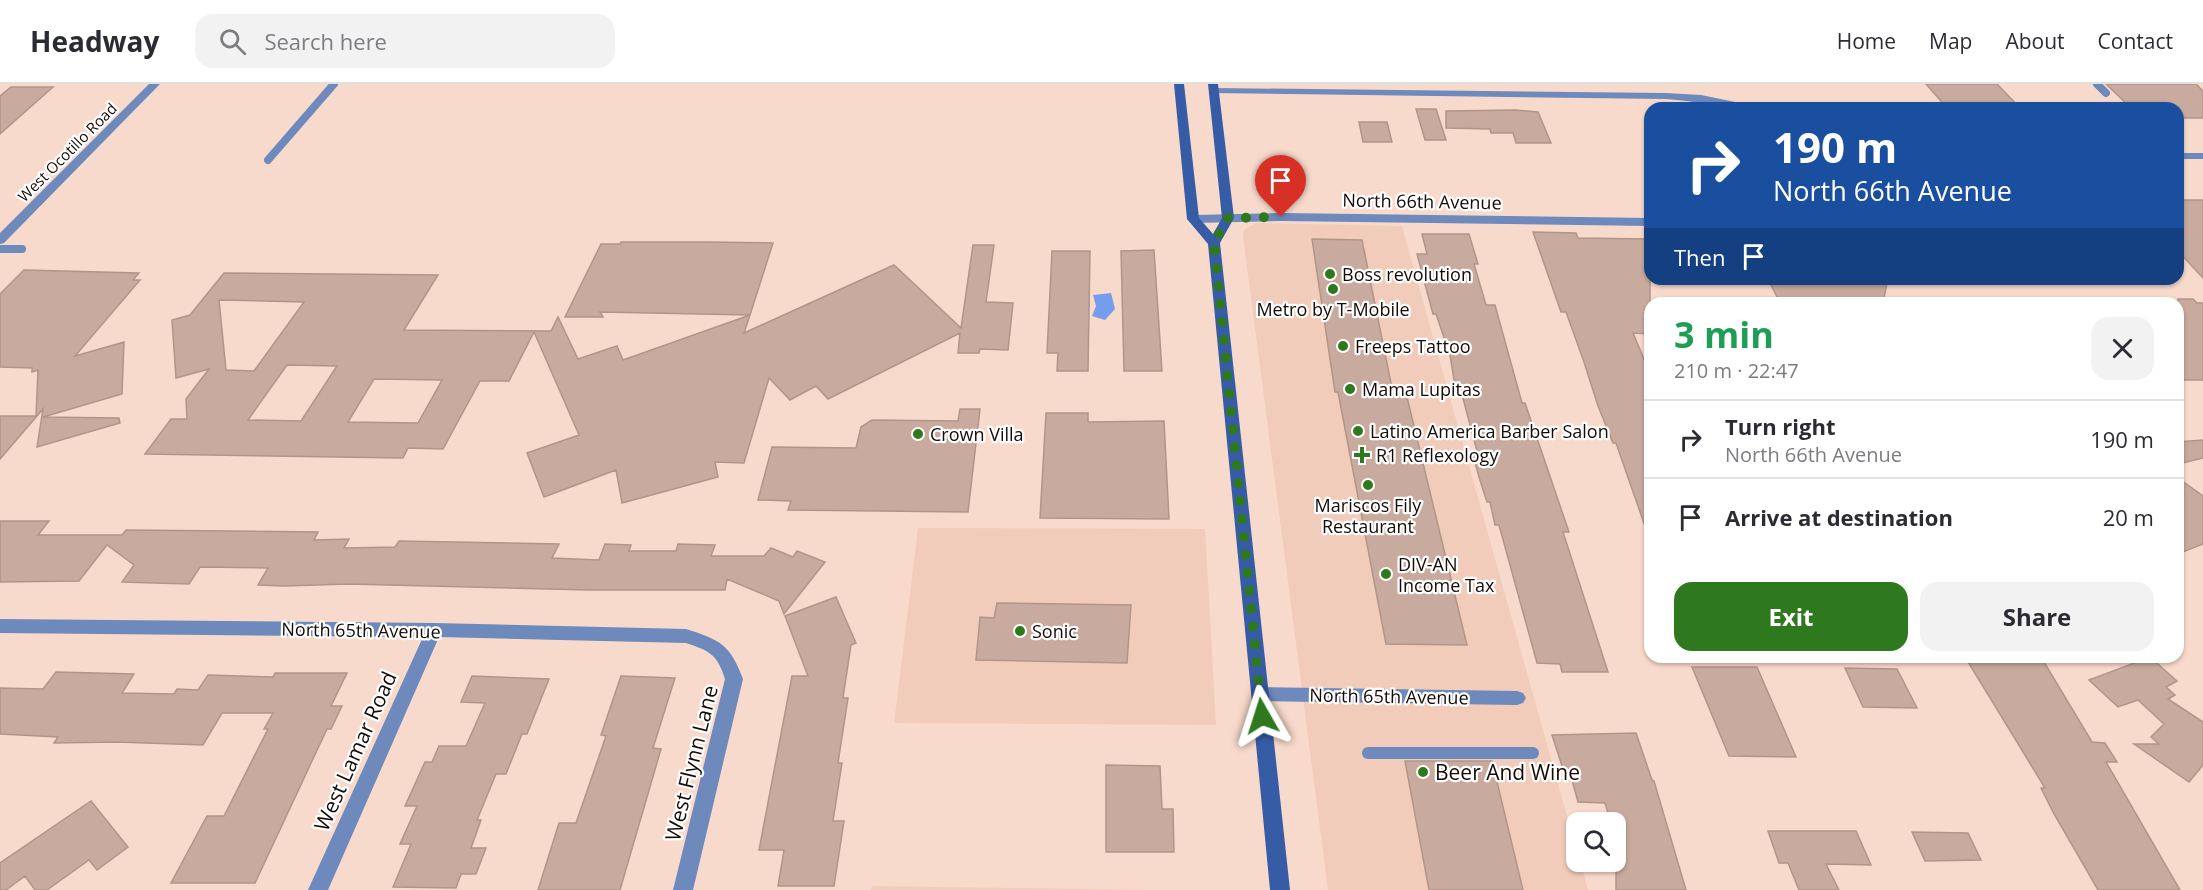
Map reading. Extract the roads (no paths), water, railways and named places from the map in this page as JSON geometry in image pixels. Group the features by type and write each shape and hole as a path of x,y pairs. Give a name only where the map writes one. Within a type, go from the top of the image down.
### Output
{"main road":[{"path":"1179,84 1193,219 1214,243"},
{"path":"1213,88 1228,218 1214,243 1280,890"}],"street":[{"name":"West Ocotillo Road","path":"0,240 155,84"},
{"path":"1213,88 1666,96 1701,98 1721,102"},
{"path":"2184,156 2203,156"},
{"name":"North 66th Avenue","path":"1193,219 1644,222"},
{"name":"North 65th Avenue","path":"0,627 434,630 686,636 720,648"},
{"name":"West Lamar Road","path":"318,890 434,630"},
{"name":"West Flynn Lane","path":"683,890 734,679 728,658 720,648"},
{"name":"North 65th Avenue","path":"1260,694 1517,698"}],"lane":[{"path":"268,160 334,84"},
{"path":"2097,84 2106,93"},
{"path":"0,249 22,249"},
{"path":"1368,753 1533,753"}],"water":[{"path":"1111,293 1115,309 1105,320 1092,316 1096,306 1093,295"}],"place":[{"name":"Boss revolution","path":"1330,274"},
{"name":"Metro by T-Mobile","path":"1333,289"},
{"name":"Freeps Tattoo","path":"1343,346"},
{"name":"Mama Lupitas","path":"1350,389"},
{"name":"Latino America Barber Salon","path":"1358,431"},
{"name":"Crown Villa","path":"918,434"},
{"name":"R1 Reflexology","path":"1362,455"},
{"name":"Mariscos Fily Restaurant","path":"1368,485"},
{"name":"DIV-AN Income Tax","path":"1386,574"},
{"name":"Sonic","path":"1020,631"},
{"name":"Beer And Wine","path":"1423,772"}]}
